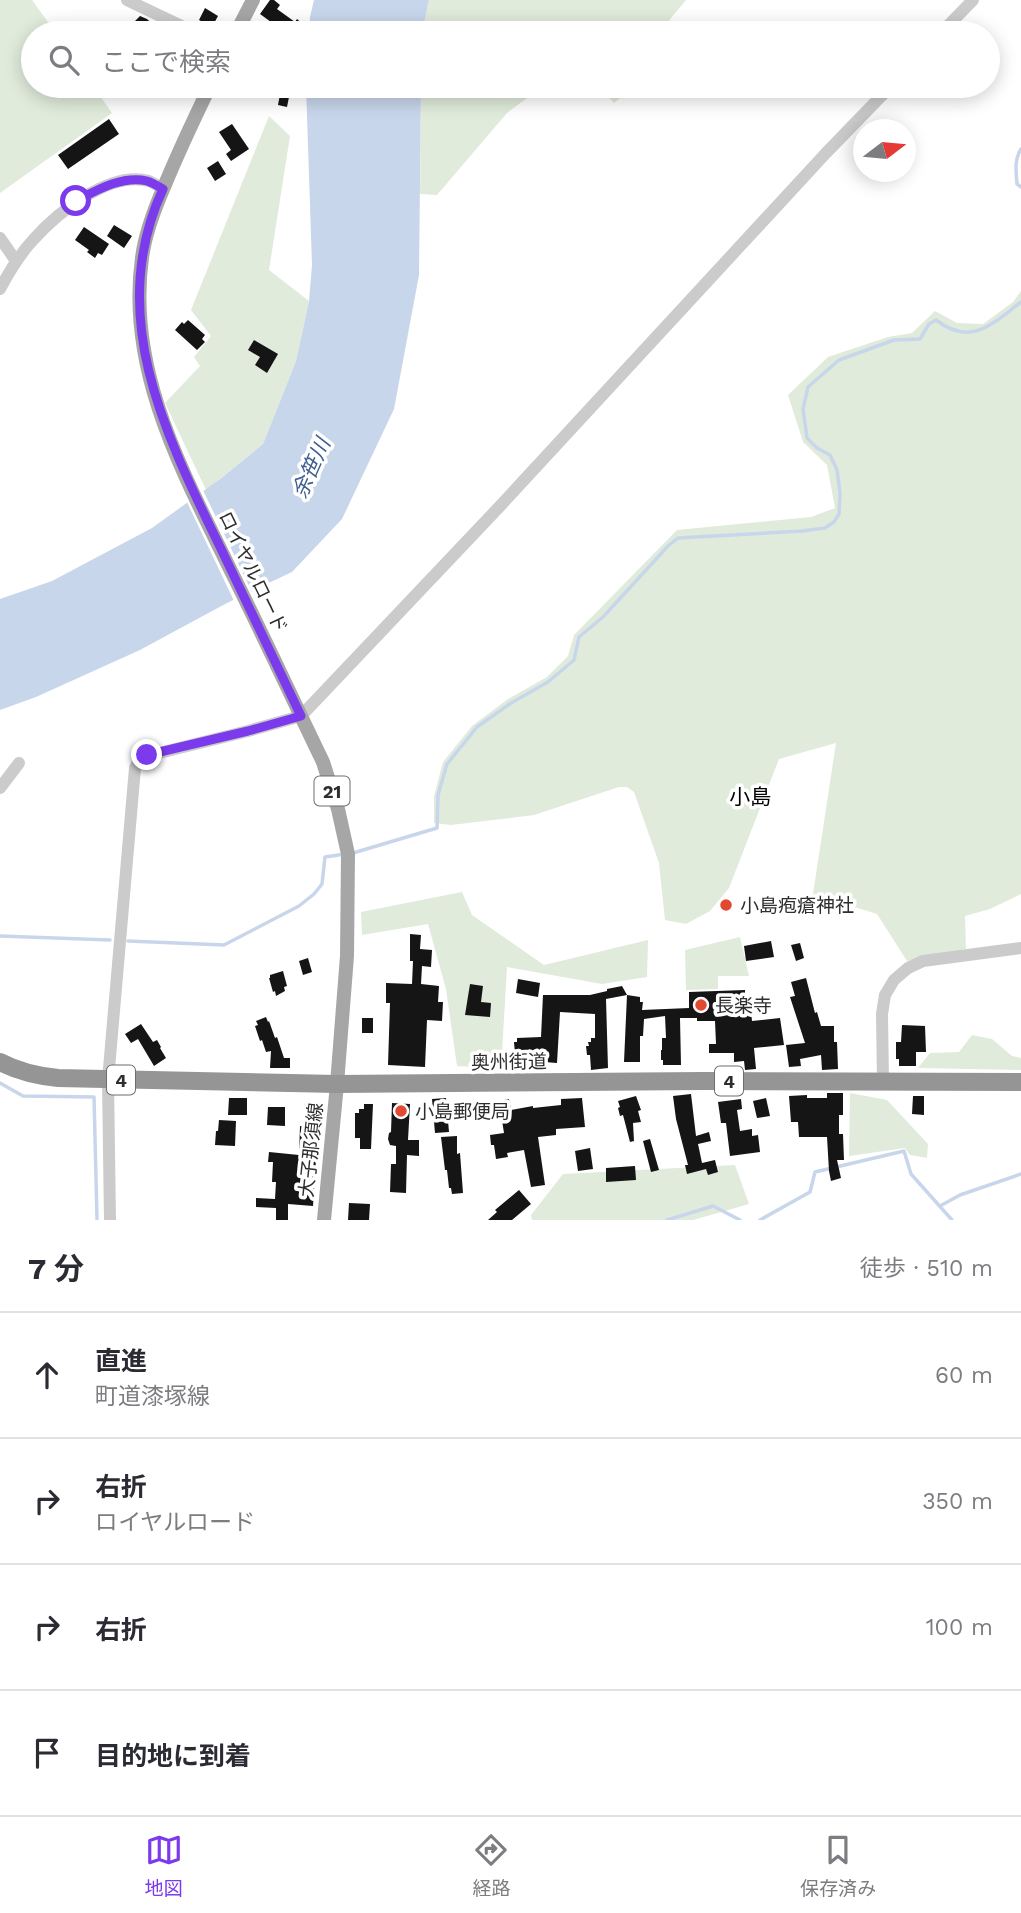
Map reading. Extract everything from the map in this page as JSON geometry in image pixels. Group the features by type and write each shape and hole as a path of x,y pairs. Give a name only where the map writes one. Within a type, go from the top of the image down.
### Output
{"highway":[{"name":"奥州街道","path":"0,1062 17,1071 36,1076 108,1080 337,1084 1021,1082"}],"main road":[{"path":"242,21 253,0"},
{"name":"ロイヤルロード","path":"204,98 173,164 147,231 140,289 145,356 152,389 166,431 189,485 301,716 327,774 338,809 348,854 347,956 337,1084"},
{"name":"大子那須線","path":"324,1220 337,1084"}],"street":[{"path":"953,21 973,0"},
{"path":"133,1 172,21"},
{"path":"110,1220 108,1080 135,768 139,760 147,755 301,716 879,98"},
{"path":"0,289 33,239 76,201 119,182 149,181 163,189"},
{"path":"0,238 16,261"},
{"path":"0,788 19,763"},
{"path":"883,1082 882,1014 885,995 894,980 908,968 923,961 1021,948"}],"green space":[{"path":"0,0 32,0 47,21 21,21 21,98 101,98 112,113 0,193"},
{"path":"429,0 686,0 669,21 425,21"},
{"path":"421,98 527,98 507,113 437,195 420,194"},
{"path":"269,116 290,136 269,270 309,301 296,361 263,444 206,490 165,403 200,366 194,357 211,336 191,310"},
{"path":"1021,291 1021,894 990,909 965,916 966,949 907,961 877,914 813,894 836,743 779,759 729,888 710,911 686,924 665,920 659,863 634,792 627,787 619,787 534,815 451,825 434,823 434,796 443,762 472,726 508,699 547,677 568,656 574,635 677,530 811,517 835,508 827,465 803,442 788,395 828,357 888,337 912,333 935,311 957,323 983,324 1013,302"},
{"path":"462,892 472,915 544,965 648,940 647,977 602,984 507,967 501,1069 457,1066 446,989 428,924 362,935 361,912"},
{"path":"740,937 749,976 718,976 718,989 686,990 685,950"},
{"path":"972,1035 992,1039 1012,1056 1021,1058 1021,1070 918,1068 930,1053 959,1052"},
{"path":"850,1093 887,1100 928,1144 927,1158 910,1155 905,1148 849,1156"},
{"path":"735,1165 749,1204 693,1220 532,1220 531,1215 563,1174"}],"water":[{"path":"314,0 429,0 425,21 310,21"},
{"name":"余笹川","path":"306,98 421,98 419,275 394,409 342,519 292,572 140,650 36,697 0,710 0,599 52,581 152,528 263,444 296,361 309,301 312,265"}],"pier":[{"path":"202,488 253,594 235,603 186,500"}],"building":[{"path":"270,0 274,0 280,5 277,9 294,21 270,21 260,14"},
{"path":"205,8 218,16 215,21 199,20"},
{"path":"140,16 149,21 135,21"},
{"path":"279,98 289,98 287,107 278,105"},
{"path":"109,119 119,134 68,169 58,155"},
{"path":"232,124 249,149 231,161 226,154 231,150 219,132"},
{"path":"218,161 226,174 215,181 207,168"},
{"path":"114,225 132,236 124,248 107,236"},
{"path":"84,227 109,244 102,255 98,253 95,258 75,240"},
{"path":"188,320 205,335 202,339 205,342 197,350 175,330"},
{"path":"254,340 278,354 267,373 255,365 260,357 248,350"},
{"path":"410,934 421,935 420,949 432,950 431,967 422,966 421,984 439,986 438,1002 443,1002 442,1021 427,1020 425,1067 388,1065 390,1003 386,1003 386,983 412,984"},
{"path":"771,941 774,957 746,961 744,946"},
{"path":"800,943 804,958 796,961 791,945"},
{"path":"308,958 312,972 303,975 299,961"},
{"path":"283,971 287,986 284,987 285,991 276,996 269,978 270,975"},
{"path":"806,978 821,1026 834,1026 838,1069 822,1070 821,1055 800,1059 801,1066 789,1067 786,1045 805,1043 790,997 795,996 791,982"},
{"path":"518,979 540,983 538,997 516,993"},
{"path":"470,984 483,986 481,1002 491,1003 490,1017 465,1015"},
{"path":"622,986 627,995 606,999 608,1068 591,1070 590,1055 587,1055 586,1046 589,1046 591,1038 595,1038 595,1014 560,1012 557,1063 532,1061 532,1064 516,1065 514,1042 517,1042 517,1038 541,1037 543,995 590,995"},
{"path":"745,990 745,1012 751,1011 752,1021 780,1018 784,1045 754,1048 756,1069 745,1070 744,1061 734,1062 734,1053 709,1053 709,1044 716,1044 715,1021 697,1021 697,1018 680,1018 681,1065 663,1065 661,1050 662,1038 666,1038 665,1016 644,1019 643,1036 640,1036 640,1062 624,1062 627,995 640,997 640,1002 643,1002 642,1010 689,1008 689,992"},
{"path":"266,1017 284,1058 290,1058 290,1068 270,1068 271,1051 266,1052 255,1026 258,1025 256,1021"},
{"path":"362,1018 373,1018 373,1033 362,1033"},
{"path":"141,1024 153,1042 157,1040 166,1058 154,1066 138,1039 131,1043 125,1034"},
{"path":"902,1025 925,1026 926,1052 916,1052 916,1066 899,1066 899,1059 896,1059 896,1042 901,1042"},
{"path":"827,1093 843,1093 843,1115 839,1115 839,1134 843,1134 844,1160 837,1160 841,1178 831,1181 827,1137 799,1137 798,1122 791,1122 789,1096 827,1098"},
{"path":"691,1094 696,1136 709,1132 711,1141 698,1144 702,1163 715,1160 718,1172 708,1175 706,1169 687,1174 685,1165 688,1165 673,1096"},
{"path":"636,1096 641,1110 638,1111 641,1122 633,1123 634,1141 630,1142 623,1115 620,1116 618,1101"},
{"path":"913,1096 924,1096 924,1115 912,1114"},
{"path":"229,1098 247,1098 247,1115 228,1115"},
{"path":"446,1098 449,1132 435,1133 432,1099"},
{"path":"582,1098 585,1127 556,1129 556,1135 538,1137 545,1185 531,1187 524,1150 507,1153 508,1157 496,1159 490,1135 504,1133 499,1101 509,1099 511,1110 561,1105 561,1099"},
{"path":"766,1098 770,1116 757,1118 753,1101"},
{"path":"741,1099 742,1109 737,1110 740,1131 752,1129 752,1136 758,1135 760,1152 730,1156 726,1123 721,1123 718,1102"},
{"path":"392,1103 410,1104 408,1140 419,1140 419,1156 407,1155 406,1193 390,1192 391,1164 396,1164 396,1146 390,1145 388,1139 391,1132"},
{"path":"364,1104 373,1104 371,1149 360,1149 360,1138 355,1138 355,1113 364,1109"},
{"path":"268,1107 285,1107 285,1126 267,1125"},
{"path":"219,1120 236,1121 235,1146 215,1145"},
{"path":"300,1126 314,1127 313,1142 317,1143 313,1206 288,1204 288,1220 276,1220 276,1208 256,1207 256,1198 275,1199 276,1182 272,1182 273,1162 268,1162 269,1152 299,1155"},
{"path":"457,1136 463,1193 452,1194 445,1170 441,1137"},
{"path":"650,1139 659,1170 651,1172 643,1141"},
{"path":"590,1148 593,1169 578,1171 575,1151"},
{"path":"635,1166 636,1180 606,1182 606,1168"},
{"path":"519,1190 531,1204 512,1220 488,1220 497,1212 495,1210"},
{"path":"349,1203 370,1204 369,1220 348,1220"}],"waterway":[{"path":"1021,149 1016,170 1017,184 1021,187"},
{"path":"353,853 437,828 438,795 447,764 477,727 548,682 574,660 579,637 603,617 678,538 802,531 825,528 834,522 839,514 837,470 830,455 807,438 803,409 808,387 839,360 894,340 920,339 929,324 936,320 960,332 981,329 1021,302"},
{"path":"128,941 224,945 299,906 322,884 325,857 345,854"},
{"path":"0,936 110,940"},
{"path":"0,1083 23,1096 94,1097 97,1219"},
{"path":"760,1220 810,1192 815,1172 904,1151 911,1174 952,1220"},
{"path":"940,1206 960,1195 1021,1174"},
{"path":"667,1220 713,1206 740,1220"}],"place":[{"name":"小島疱瘡神社","path":"726,905"},
{"name":"長楽寺","path":"701,1005"},
{"name":"小島郵便局","path":"401,1111"}],"district":[{"name":"小島","path":"750,796"}],"route":[{"path":"76,201 119,182 149,181 163,189 147,231 140,289 141,326 152,389 162,421 189,485 301,716 147,755"}]}
